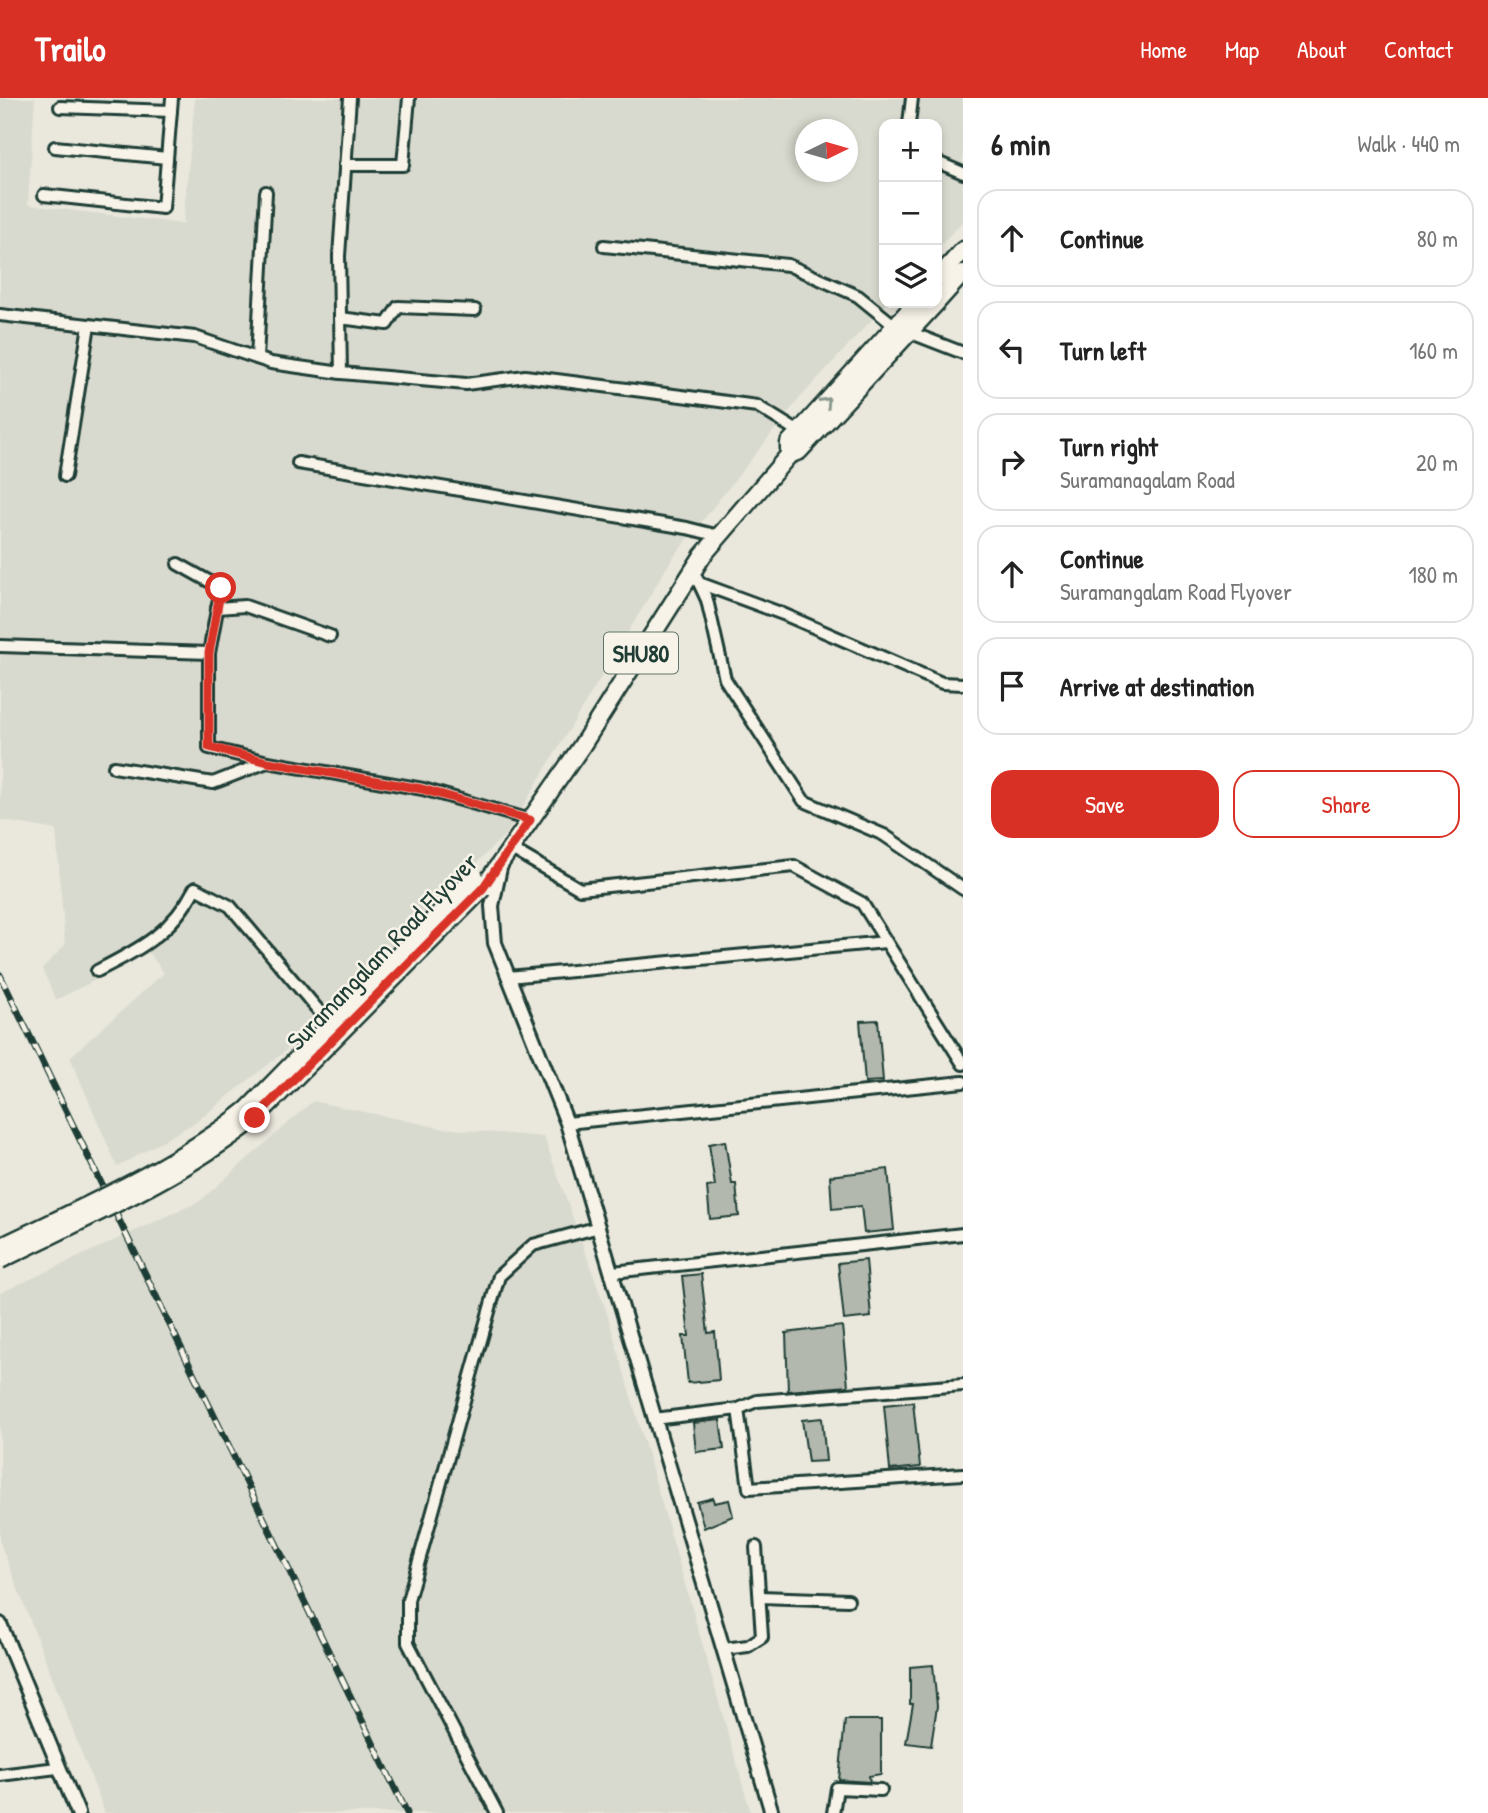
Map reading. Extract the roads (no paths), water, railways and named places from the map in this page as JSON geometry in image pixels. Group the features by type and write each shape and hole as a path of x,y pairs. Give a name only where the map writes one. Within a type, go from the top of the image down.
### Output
{"main road":[{"path":"942,273 963,250"},
{"name":"SHU80","path":"942,296 963,273"},
{"name":"SHU80","path":"506,853 696,577 719,536 789,456 799,451 902,329 913,308"},
{"name":"SHU80","path":"789,456 789,443 799,432 902,329 928,308"},
{"name":"Suramangalam Road Flyover","path":"0,1260 168,1178 212,1152 255,1118 506,853"},
{"name":"Suramangalam Road Flyover","path":"0,1247 162,1168 206,1142 247,1110 479,883"}],"street":[{"path":"44,195 163,208 172,98"},
{"path":"341,373 339,256 350,98"},
{"path":"345,165 403,165 409,98"},
{"path":"910,119 912,98"},
{"path":"60,107 171,111"},
{"path":"55,147 167,158"},
{"path":"942,164 963,173"},
{"path":"257,358 266,192"},
{"path":"604,246 788,265 858,296 902,329 963,353"},
{"path":"340,318 387,324 398,307 475,310"},
{"path":"0,316 195,337 257,358 341,373 466,384 525,376 697,398 757,407 799,432"},
{"path":"65,475 89,325"},
{"path":"298,463 687,528 719,536"},
{"path":"178,564 221,588 209,653 209,747 268,762 422,789 530,820"},
{"path":"696,577 942,683 963,684"},
{"path":"696,577 707,600 725,679 804,801 884,835 963,889"},
{"path":"217,608 245,606 330,636"},
{"path":"0,646 209,653"},
{"path":"114,767 213,783 268,762"},
{"path":"772,1813 567,1123 495,943 492,906 506,853 580,890 794,866 862,903 963,1064"},
{"path":"97,971 152,942 185,908 195,888 230,906 324,1017"},
{"path":"508,977 886,942"},
{"path":"567,1123 963,1082"},
{"path":"497,1813 408,1643 408,1600 499,1276 533,1245 599,1227"},
{"path":"613,1272 963,1234"},
{"path":"654,1419 738,1409 757,1401 963,1385"},
{"path":"738,1409 749,1488 963,1474"},
{"path":"724,1649 748,1646 762,1637 756,1547"},
{"path":"760,1597 848,1600"},
{"path":"0,1624 57,1768 78,1813"},
{"path":"0,1775 57,1768"},
{"path":"833,1813 837,1788 881,1790"}],"railway":[{"path":"0,975 407,1813"}]}
